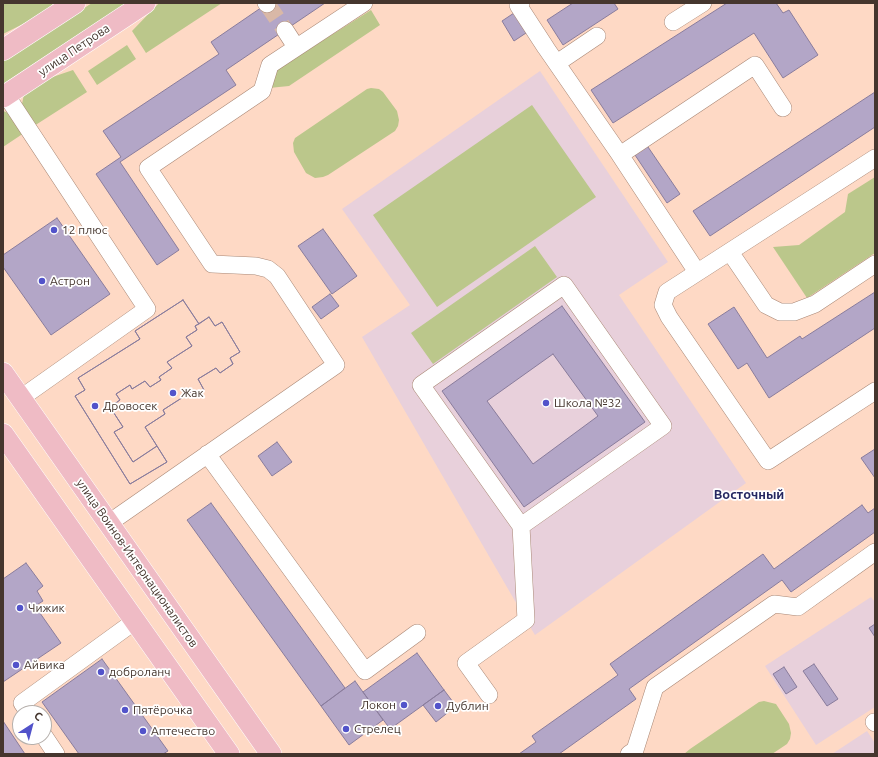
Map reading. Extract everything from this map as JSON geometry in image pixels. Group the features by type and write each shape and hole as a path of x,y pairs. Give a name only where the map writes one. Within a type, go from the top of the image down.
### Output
{"main road":[{"name":"улица Петрова","path":"5,96 145,3"},
{"path":"3,50 70,4"},
{"name":"улица Воинов-Интернационалистов","path":"3,373 272,754"},
{"path":"3,434 229,754"}],"lane":[{"path":"109,523 336,365 277,276 268,269 256,266 212,264 148,168 262,91 270,65 364,3"},
{"path":"673,22 703,3"},
{"path":"518,4 697,272"},
{"path":"285,30 296,47"},
{"path":"557,63 598,36"},
{"path":"620,155 755,65 783,108"},
{"path":"5,96 147,309 21,398"},
{"path":"875,158 667,292 663,305 673,323 768,461 875,391"},
{"path":"730,252 766,305 780,312 794,312 815,304 875,264"},
{"path":"489,695 466,663 526,620 521,526 421,385 564,285 663,426 521,526"},
{"path":"207,454 365,671 416,633"},
{"path":"629,754 635,750 655,687 774,604 798,607 875,552"},
{"path":"23,705 22,703 135,621"},
{"path":"50,745 56,754"}],"shaded area":[{"name":"Школа №32","path":"540,71 668,262 619,295 746,483 535,635 362,337 410,305 342,209"},
{"path":"871,597 875,602 875,707 816,745 765,666"},
{"path":"867,731 875,743 875,754 832,754"}],"green space":[{"path":"3,3 53,3 51,7 41,15 3,34"},
{"path":"92,3 126,3 3,84 3,61"},
{"path":"159,3 222,3 146,53 132,31"},
{"path":"371,10 380,25 289,86 269,88 276,70"},
{"path":"127,45 136,59 97,85 88,71"},
{"path":"73,70 87,92 34,126 22,104 24,94 38,82"},
{"path":"367,89 379,89 383,92 397,111 399,120 395,131 328,175 315,178 306,173 294,152 293,143 295,138"},
{"path":"532,105 596,197 437,307 373,215"},
{"path":"3,111 9,113 24,133 3,147"},
{"path":"875,177 875,253 807,298 773,247 799,245 845,212 848,194"},
{"path":"535,246 557,277 433,364 411,333"},
{"path":"764,701 776,704 789,724 791,733 787,744 772,754 684,754 759,702"}],"building":[{"path":"268,3 325,3 226,70 236,85 120,162 179,250 157,265 96,174 121,157 103,131 219,54 211,42"},
{"path":"573,3 614,3 618,9 563,45 547,20"},
{"path":"727,3 776,3 783,13 789,10 818,55 783,78 754,33 613,123 591,90"},
{"path":"514,13 526,33 514,41 502,21"},
{"path":"875,92 875,127 710,236 693,211"},
{"path":"646,144 680,194 667,203 633,152"},
{"path":"57,218 110,294 51,335 3,267 3,255"},
{"path":"323,229 357,276 332,294 298,246"},
{"path":"875,292 875,328 769,398 747,363 738,369 708,324 734,307 767,358 800,336 802,339"},
{"path":"330,294 339,306 321,319 312,307"},
{"path":"183,300 199,324 195,326 197,330 186,337 192,346 167,362 172,368 159,377 161,380 150,387 145,381 132,389 130,385 116,394 120,400 110,407 123,427 114,432 133,462 157,446 167,462 130,484 75,396 85,390 78,378 140,339 135,331"},
{"path":"183,300 199,324 209,317 215,326 222,322 240,352 230,358 233,364 220,373 216,368 198,379 204,390 194,397 191,392 163,410 165,414 145,427 167,462 130,484 75,396 85,390 78,378 140,339 135,331"},
{"path":"562,306 645,422 524,507 442,391","holes":["553,354 598,416 533,464 487,401"]},
{"path":"209,317 215,326 222,322 240,352 230,358 233,364 220,373 216,368 198,379 204,390 194,397 191,392 163,410 165,414 145,427 157,446 133,462 114,432 123,427 110,407 120,400 116,394 130,385 132,389 145,381 150,387 161,380 159,377 172,368 167,362 192,346 186,337 197,330 195,326"},
{"path":"277,442 292,462 272,476 258,456"},
{"path":"875,449 875,478 861,458"},
{"path":"211,503 345,688 321,706 187,520"},
{"path":"862,505 868,513 875,508 875,532 791,592 782,580 629,689 636,699 559,754 519,754 536,742 532,736 618,675 610,664 763,554 774,569"},
{"path":"26,563 43,586 37,591 43,601 35,606 61,643 3,682 3,579"},
{"path":"875,624 875,637 869,628"},
{"path":"417,653 444,690 390,729 363,692"},
{"path":"102,659 168,751 163,754 79,754 52,716 52,705 44,705 42,702"},
{"path":"814,664 838,699 827,706 803,671"},
{"path":"784,667 797,687 786,694 773,674"},
{"path":"355,681 383,720 349,745 321,706"},
{"path":"444,690 456,706 436,722 423,705"},
{"path":"3,721 12,734 12,745 19,745 25,754 3,754"}],"tunnel":[{"path":"267,4 285,30"}],"place":[{"name":"12 плюс","path":"54,230"},
{"name":"Астрон","path":"42,281"},
{"name":"Жак","path":"173,393"},
{"name":"Школа №32","path":"546,403"},
{"name":"Дровосек","path":"95,406"},
{"name":"Чижик","path":"20,608"},
{"name":"Айвика","path":"16,665"},
{"name":"доброланч","path":"101,672"},
{"name":"Локон","path":"404,705"},
{"name":"Дублин","path":"438,706"},
{"name":"Пятёрочка","path":"125,710"},
{"name":"Стрелец","path":"346,729"},
{"name":"Аптечество","path":"143,731"}],"district":[{"name":"Восточный","path":"749,495"}]}
